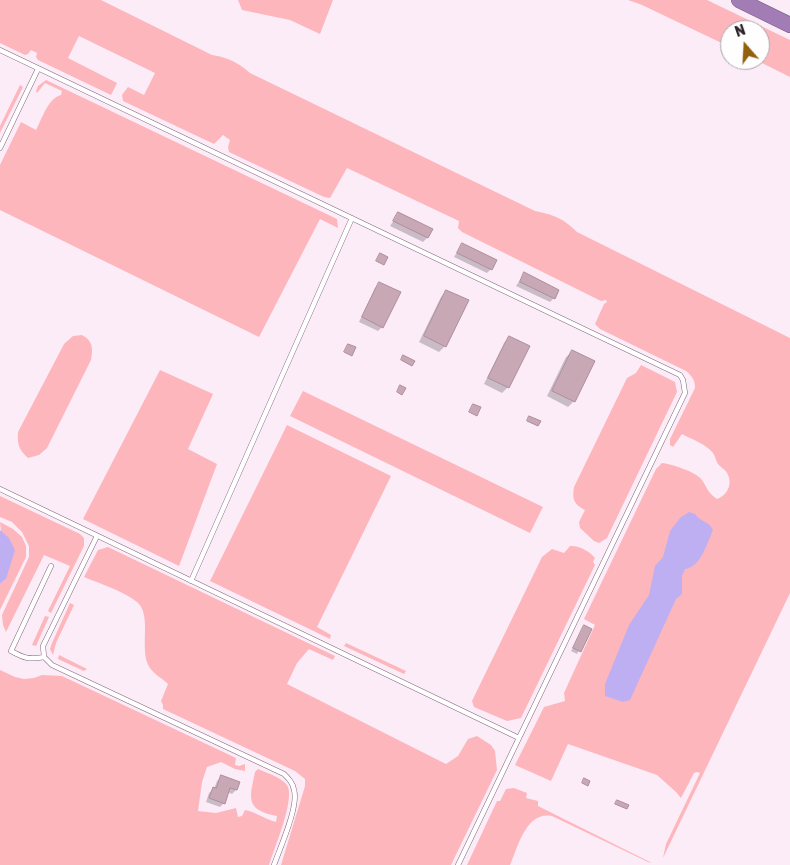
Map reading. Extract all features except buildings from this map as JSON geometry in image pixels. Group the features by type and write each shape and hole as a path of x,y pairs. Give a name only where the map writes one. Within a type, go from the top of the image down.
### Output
{"highway":[{"path":"739,0 790,25"}],"lane":[{"path":"0,50 680,375 683,380 685,392 458,865"},
{"path":"0,148 38,68"},
{"path":"191,581 352,218"},
{"path":"0,489 519,738"},
{"path":"97,536 43,646 44,657 52,665 284,774 291,781 295,792 295,804 274,865"},
{"path":"44,657 34,659 23,658 12,651 51,566"}],"shaded area":[{"path":"0,0 101,0 212,55 232,61 250,73 535,211 558,218 577,232 790,338 790,593 663,858 666,844 700,773 694,773 681,798 657,775 568,744 551,781 515,765 544,707 565,701 564,693 595,625 584,619 656,469 662,463 689,471 702,480 709,492 717,499 727,492 730,481 729,477 718,464 713,453 706,447 682,434 673,447 670,445 670,439 695,388 691,376 686,371 600,329 595,324 604,304 607,302 606,300 601,301 462,232 458,228 459,221 347,168 330,198 324,197 229,152 230,140 223,135 214,144 123,101 122,95 128,87 144,95 155,73 79,36 68,58 117,83 111,95 38,60 36,57 37,53 31,50 25,55 0,43"},
{"path":"238,0 333,0 320,34 290,20 242,10"},
{"path":"628,0 707,0 748,20 720,20 720,42"},
{"path":"770,30 790,40 790,77 770,67"},
{"path":"46,80 337,219 338,228 320,219 259,337 0,210 0,165 21,122 36,130 49,104 61,95 62,91 45,83 37,93 38,86"},
{"path":"20,85 23,87 0,133 0,126"},
{"path":"82,335 91,345 91,360 47,448 39,455 28,458 19,446 18,432 64,344 73,336"},
{"path":"641,365 675,382 677,392 607,538 599,543 594,541 580,528 579,522 585,510 578,506 575,501 573,495 574,487 627,378 636,373"},
{"path":"160,370 213,394 188,449 217,464 179,566 83,519"},
{"path":"303,391 543,507 530,533 290,416"},
{"path":"287,425 391,476 317,627 331,635 330,639 210,581"},
{"path":"0,496 80,534 84,538 84,546 51,613 48,611 70,566 44,555 6,632 2,615 29,557 29,546 22,532 12,522 0,517"},
{"path":"689,512 695,514 713,530 706,548 695,564 685,569 682,576 682,594 676,599 630,700 623,702 605,696 605,684 629,625 649,595 655,566 663,557 670,531 680,518"},
{"path":"0,522 13,529 22,537 26,546 26,557 0,610 0,584 6,579"},
{"path":"0,530 9,538 15,550 6,579 0,584"},
{"path":"570,546 590,553 595,558 593,562 595,565 521,718 507,721 474,707 472,701 542,557 552,549 564,553"},
{"path":"108,547 335,656 333,660 309,649 297,663 287,684 446,764 458,756 468,739 477,736 491,745 495,751 497,770 451,865 281,865 305,786 305,779 295,771 163,709 161,701 168,684 150,668 147,661 142,608 137,602 126,595 84,577 98,550"},
{"path":"70,603 74,605 56,643 53,655 50,649"},
{"path":"45,616 49,617 36,646 32,645"},
{"path":"346,643 406,671 404,674 344,646"},
{"path":"59,655 87,669 84,671 58,659"},
{"path":"0,670 24,679 42,675 62,676 236,758 235,765 245,764 245,771 235,769 221,762 207,767 202,782 198,811 216,813 236,808 238,817 242,816 245,810 276,822 277,816 259,810 254,806 251,795 255,772 258,769 283,781 288,787 288,803 283,826 269,865 0,865"},
{"path":"514,788 527,793 526,798 538,801 538,806 652,863 552,816 543,816 536,819 524,832 510,865 467,865 497,801 500,801 506,789"}]}
